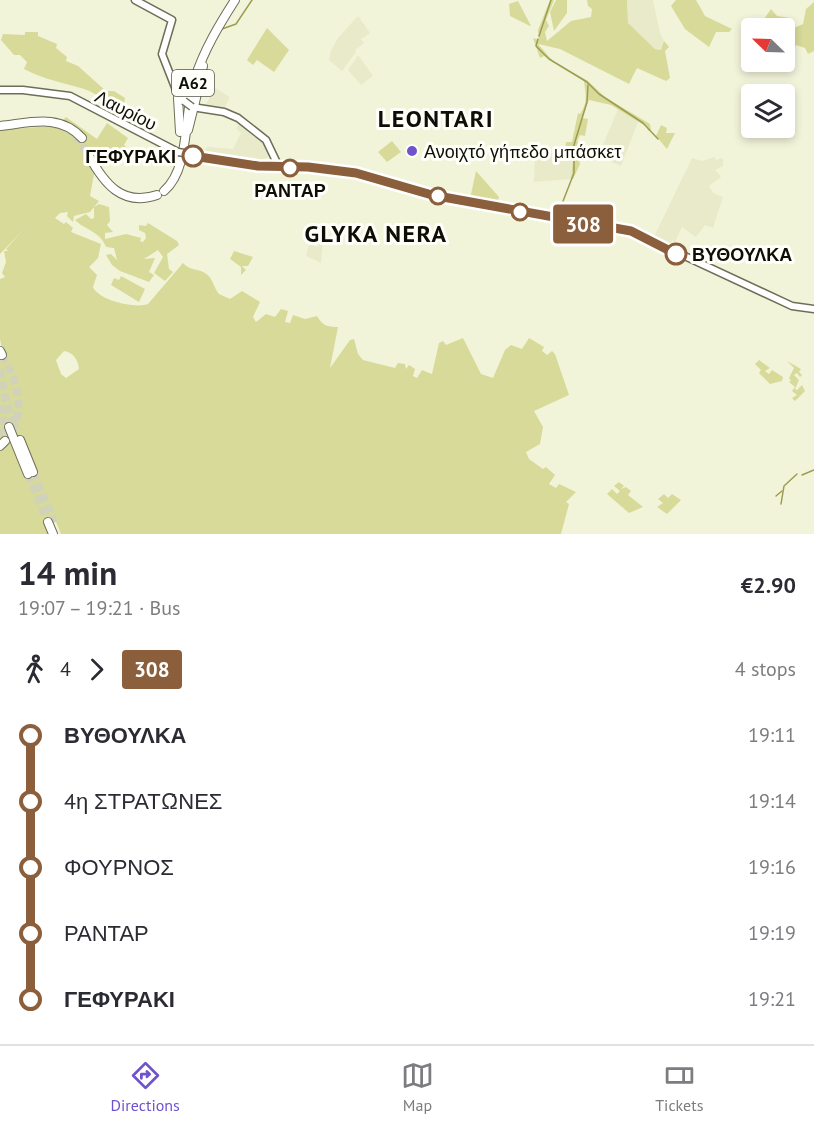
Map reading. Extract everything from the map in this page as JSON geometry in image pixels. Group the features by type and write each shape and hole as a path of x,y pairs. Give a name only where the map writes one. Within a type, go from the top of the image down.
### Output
{"highway":[{"name":"Α62","path":"90,155 111,186 134,198 159,192 177,177 195,78 208,45 233,0"},
{"name":"Α62","path":"181,154 190,88 210,35 233,0"},
{"path":"181,154 195,109 207,53 225,16"},
{"path":"181,154 181,100 210,35"},
{"path":"0,127 52,121 68,126 82,138"},
{"path":"0,127 46,123 60,125 72,132"},
{"path":"12,427 31,473"},
{"path":"53,534 51,522 58,534"}],"main road":[{"path":"139,1 175,18 176,26 165,54 181,100"},
{"path":"139,1 172,20 160,55 181,100 195,109 224,112 240,120 266,140 272,162"},
{"name":"Λαυρίου","path":"0,91 69,98 181,154 255,166 272,162 344,171 432,195 631,231 765,294 798,308 814,309"}],"shaded area":[{"path":"627,0 653,0 664,41 661,50 655,49 628,23"},
{"path":"358,16 370,33 361,39 364,43 355,50 356,52 342,71 329,60 331,51 338,38"},
{"path":"358,55 373,76 361,85 348,70"},
{"path":"215,88 230,97 223,111 204,108"},
{"path":"618,109 638,122 621,166 602,158 600,152"},
{"path":"239,124 261,140 269,156 258,163 203,154 207,147 233,149 241,133 236,129"},
{"path":"574,149 571,179 534,182 535,155 538,152"},
{"path":"714,157 716,160 723,158 723,166 715,170 721,177 709,186 713,193 723,197 713,228 705,225 696,237 682,227 675,242 672,240 669,247 653,239 692,158 702,161"},
{"path":"320,240 323,241 321,263 306,256 309,244 318,247"}],"green space":[{"path":"550,0 554,0 546,20 549,26 545,32 547,41 571,21 591,17 592,9 588,6 587,0 627,0 628,23 655,49 661,50 664,41 669,47 665,51 670,78 666,81 637,68 629,84 560,49 538,44 553,61 588,81 605,97 650,124 651,130 648,131 647,127 611,105 589,100 582,118 588,119 585,136 580,135 577,141 581,143 578,152 580,164 573,179 571,179 574,149 565,150 566,142 572,142 578,113 580,114 585,105 584,81 544,56 540,58 533,38 539,40 538,30"},
{"path":"556,0 567,0 567,13 554,31 550,12"},
{"path":"676,0 696,0 705,16 732,29 729,32 716,32 709,47 685,29 671,6"},
{"path":"518,1 531,26 510,16 509,4"},
{"path":"814,2 814,51 808,54 805,48 795,47 795,28 803,24 806,9"},
{"path":"771,9 777,16 790,18 765,18"},
{"path":"267,28 289,50 274,72 257,60 253,65 247,60"},
{"path":"25,32 38,32 38,36 57,44 56,48 67,57 66,61 78,66 106,91 114,91 125,98 124,105 113,103 84,89 24,69 27,62 20,55 14,55 1,40 3,34 25,35"},
{"path":"66,117 97,139 107,123 128,138 124,145 130,150 124,155 124,159 103,162 102,155 92,153 87,156 95,169 90,196 99,201 90,212 74,216 73,222 67,216 68,212 60,213 55,218 64,224 66,222 73,228 71,232 101,244 98,258 89,267 97,275 93,287 102,296 135,305 148,304 183,263 208,275 219,294 230,299 242,291 260,302 253,317 256,322 266,314 275,317 281,309 288,311 285,322 290,323 293,315 305,319 317,316 325,325 338,327 330,368 350,340 354,339 358,354 363,360 395,368 398,363 405,364 406,369 409,365 415,369 413,376 417,378 422,370 432,374 439,343 443,341 446,345 463,338 481,374 493,378 505,350 511,345 522,349 529,338 544,347 542,351 547,355 552,351 569,395 534,411 543,427 540,444 526,452 529,459 543,469 546,467 555,475 549,484 556,488 559,484 576,492 566,502 569,504 561,534 61,534 56,522 50,524 50,534 0,534 0,451 8,442 0,445 0,359 3,354 0,339 0,279 5,277 2,273 6,262 4,251 8,251 6,249 23,230 0,254 0,130 52,126 71,134 73,132 62,121","holes":["64,351 74,357 79,369 66,378 61,374 56,360"]},
{"path":"661,125 667,128 666,133 675,133 667,149 656,136"},
{"path":"392,141 401,152 387,162 378,152"},
{"path":"476,171 499,197 497,203 470,199"},
{"path":"99,204 109,207 110,221 107,225 113,232 105,233 105,239 126,234 141,238 140,241 143,242 146,238 145,233 139,230 139,225 146,226 148,223 177,241 179,245 167,254 169,269 173,272 165,281 154,273 163,257 158,250 144,259 155,258 149,272 154,275 149,282 120,271 112,265 106,255 111,254 117,260 114,248 106,247 100,237 75,220 86,214 91,219 94,218 94,207"},
{"path":"234,251 253,257 248,266 242,266 246,270 241,275 241,267 230,259"},
{"path":"121,276 145,289 139,302 111,285 114,278 119,280"},
{"path":"759,360 770,368 765,371 769,374 772,370 783,377 782,381 770,384 759,373 761,370 755,364"},
{"path":"787,361 801,369 800,377 797,373 794,375 799,380 795,389 797,390 802,385 805,391 795,401 792,398 797,395 792,391 795,387 789,382 794,368"},
{"path":"619,482 624,486 621,489 626,487 631,491 628,495 643,507 629,513 607,494 612,489 617,494 620,491 614,486"},
{"path":"664,494 668,498 672,494 681,500 667,514 657,507 663,503 658,499"}],"waterway":[{"path":"222,29 236,24 252,0"},
{"path":"539,36 551,0"},
{"path":"538,39 536,46 549,59 587,82 599,94 643,123 658,139"},
{"path":"558,214 574,173 574,145 587,102 588,85"},
{"path":"802,475 814,470"},
{"path":"781,504 784,486 797,474"},
{"path":"776,496 782,491"}],"tunnel":[{"path":"76,135 89,156"},
{"path":"2,355 12,376 18,398 16,420 5,441"},
{"path":"0,370 6,403 15,427"},
{"path":"0,405 3,424 0,436"},
{"path":"33,472 54,522"},
{"path":"28,474 48,522"}],"bus line":[{"name":"308","path":"193,156 258,166 308,167 356,173 417,192 631,231 676,254"}],"place":[{"name":"Ανοιχτό γήπεδο μπάσκετ","path":"412,151"},
{"name":"ΓΕΦΥΡΑΚΙ","path":"193,156"},
{"name":"ΡΑΝΤΑΡ","path":"290,168"},
{"name":"ΒΥΘΟΥΛΚΑ","path":"676,254"}],"district":[{"name":"LEONTARI","path":"436,118"},
{"name":"GLYKA NERA","path":"376,233"}]}
